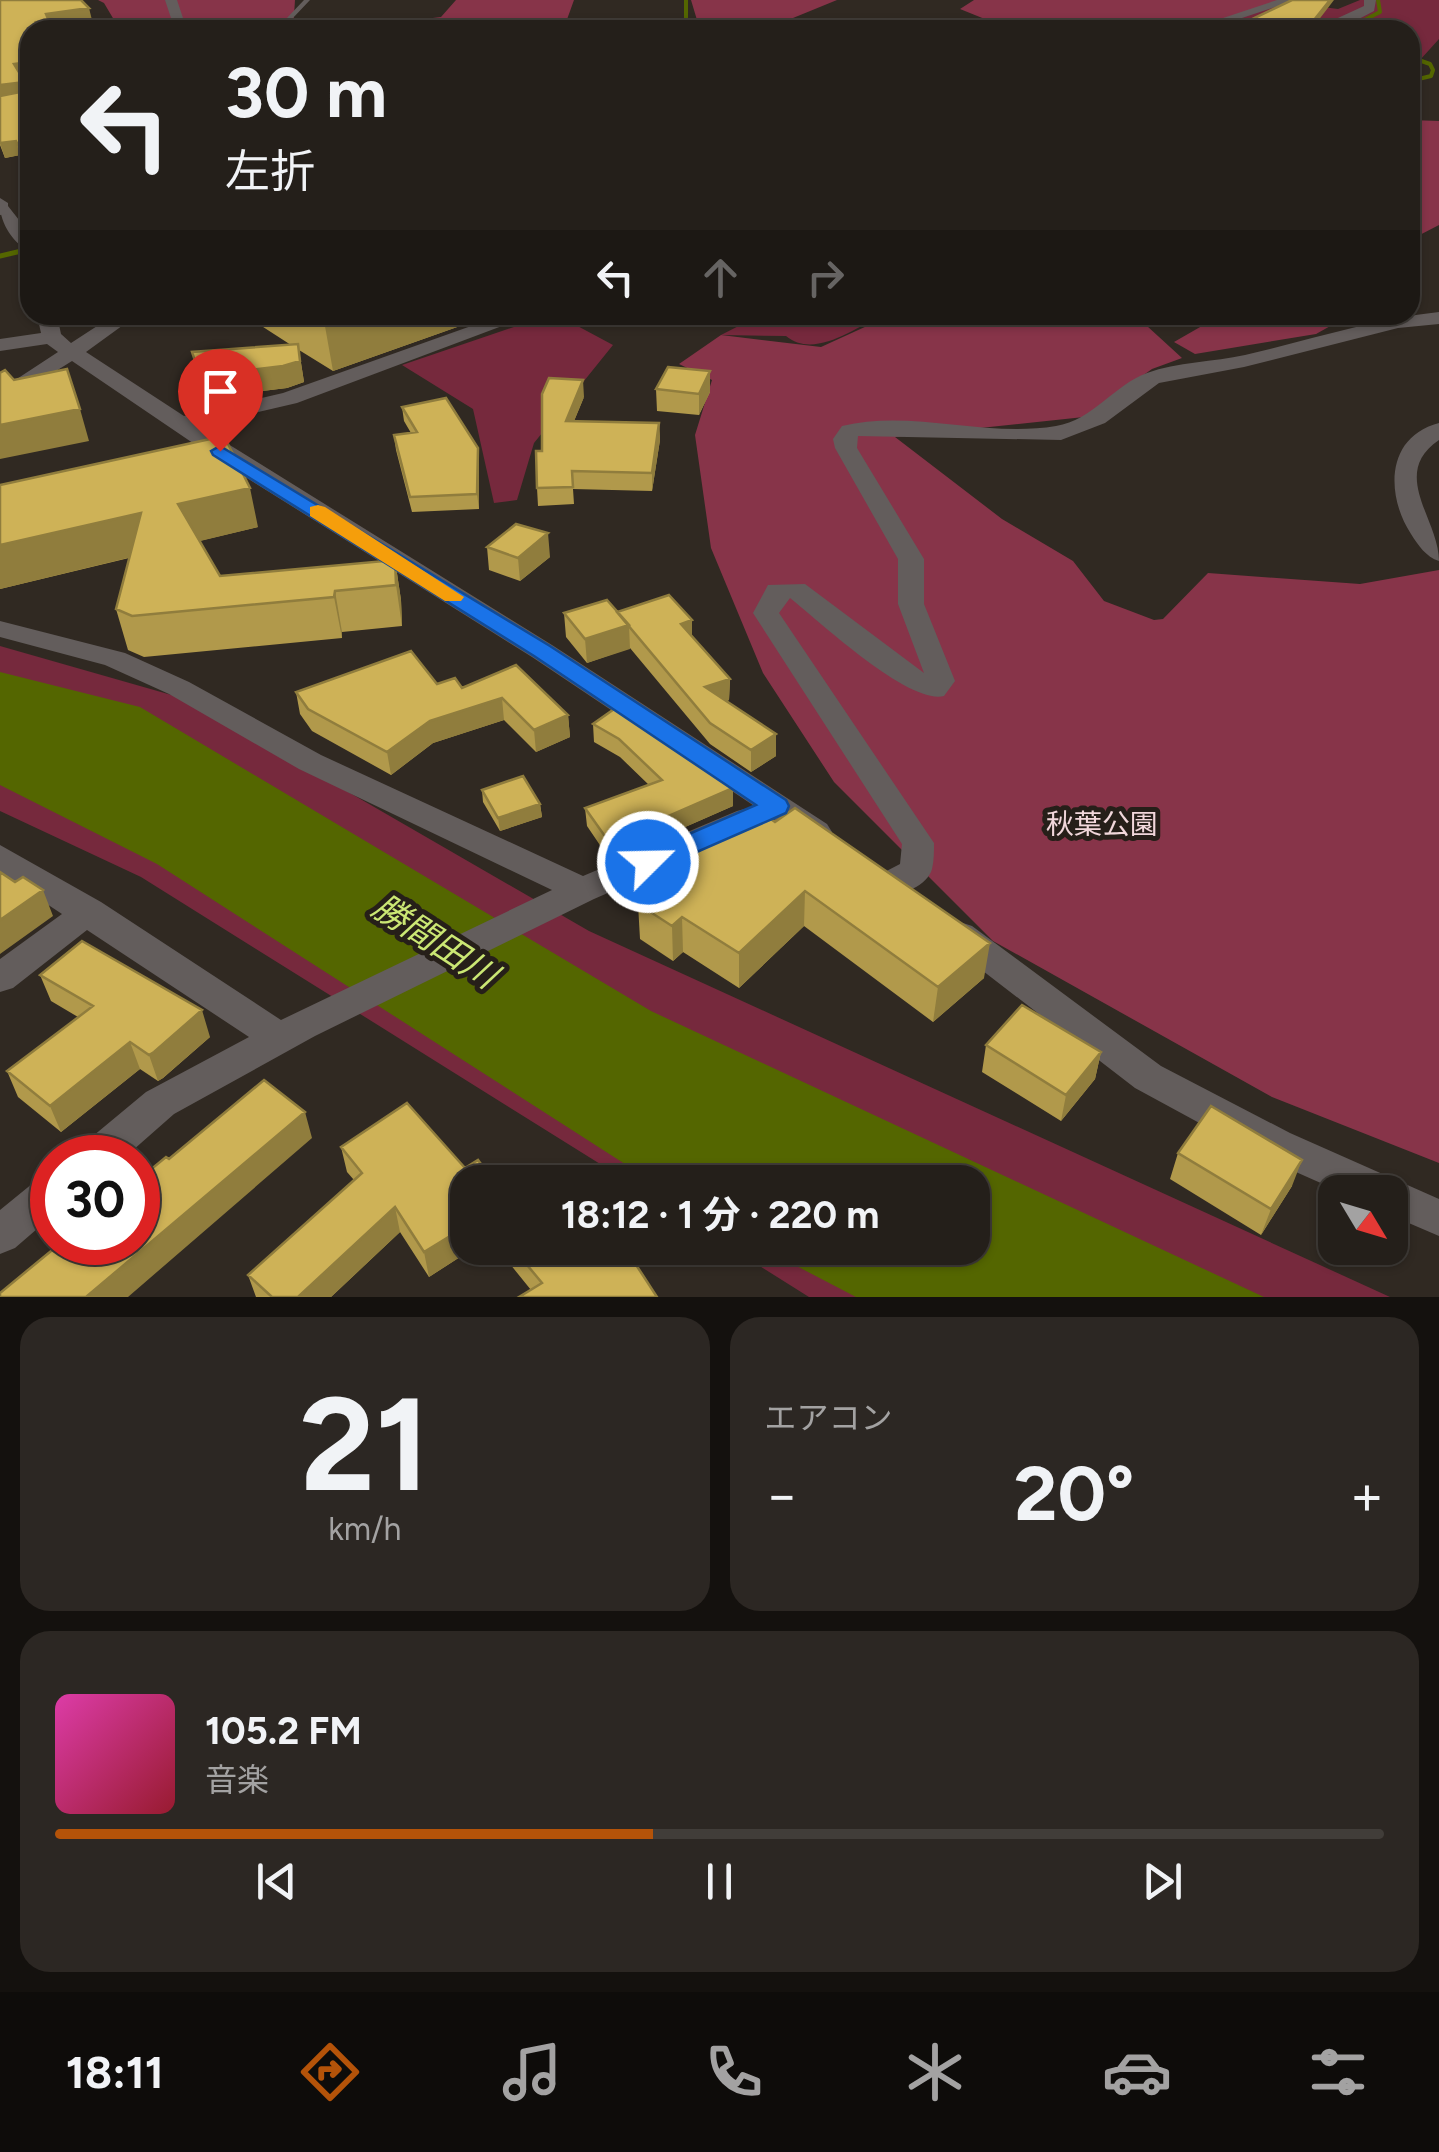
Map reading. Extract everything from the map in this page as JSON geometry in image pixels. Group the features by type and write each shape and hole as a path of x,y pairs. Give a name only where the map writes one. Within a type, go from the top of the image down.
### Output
{"street":[{"path":"1225,20 1290,0"},
{"path":"1343,20 1370,8 1370,0"},
{"path":"1,207 20,232"},
{"path":"50,325 52,337 220,451 542,651 837,846"},
{"path":"0,400 112,325"},
{"path":"181,422 289,398 493,325"},
{"path":"1345,1175 1276,1144 1148,1076 876,876 916,870 918,844 766,613 777,591 796,590 905,674 934,690 941,682 910,604 912,559 846,448 844,439 850,431 870,426 1006,435 1061,433 1097,418 1152,378 1386,325"},
{"path":"0,345 52,337"},
{"path":"1439,430 1408,461 1402,482 1408,512 1439,553"},
{"path":"0,629 116,658 180,688 310,762 582,890"},
{"path":"122,1135 160,1103 291,1032 582,890 776,806"},
{"path":"0,856 291,1032"},
{"path":"0,978 89,912"},
{"path":"1408,1204 1439,1218"},
{"path":"0,1236 30,1211"}],"lane":[{"path":"290,20 307,0"}],"shaded area":[{"path":"1360,0 1439,0 1439,39 1420,60 1420,20 1230,20 1285,2 1338,9"},
{"path":"520,325 576,325 613,345 534,443 517,500 494,503 473,409 402,365"},
{"path":"740,325 863,325 834,339 809,344 786,336 721,335"},
{"path":"0,646 189,700 589,931 1390,1297 809,1297 758,1265 990,1265 990,1165 602,1165 141,877 0,811"}],"green space":[{"path":"98,0 295,0 294,20 114,20"},
{"path":"456,0 574,0 567,20 416,20 441,17"},
{"path":"691,0 837,0 793,20 697,20"},
{"path":"974,0 1290,0 1222,20 987,20 960,9"},
{"path":"1420,120 1439,121 1439,225 1420,235"},
{"name":"秋葉公園","path":"869,325 1146,325 1182,358 1152,369 1084,417 895,437 1002,519 1073,561 1104,601 1154,620 1163,619 1208,573 1360,584 1439,570 1439,1163 1272,1097 993,941 834,782 763,673 711,548 695,435 712,380 679,364 721,335 821,347"},
{"path":"1204,325 1332,325 1316,334 1195,354 1174,342"}],"water":[{"name":"勝間田川","path":"0,672 140,707 651,1011 981,1165 626,1165 157,864 0,785"},
{"path":"990,1169 1264,1297 856,1297 795,1265 990,1265"}],"building":[{"path":"0,0 81,0 89,8 46,14 49,20 20,20 20,63 14,64 20,83 0,85"},
{"path":"1292,0 1330,0 1314,20 1250,20"},
{"path":"20,92 20,149 16,141 0,143 0,96"},
{"path":"298,344 300,361 200,376 192,352"},
{"path":"668,367 710,371 699,394 656,389"},
{"path":"67,369 80,409 0,425 0,373 5,370 14,380"},
{"path":"549,378 583,380 566,421 659,423 652,473 572,471 573,487 537,488 536,451 542,451 542,394"},
{"path":"446,398 478,448 477,494 410,497 394,435 417,432 402,407"},
{"path":"224,436 250,488 178,504 220,576 395,560 396,585 335,591 334,597 132,616 116,609 141,513 0,545 0,485"},
{"path":"516,524 548,533 518,558 487,547"},
{"path":"669,595 692,620 681,624 730,679 705,687 776,734 751,750 710,723 617,612"},
{"path":"607,600 629,625 585,639 564,613"},
{"path":"411,651 437,684 455,678 462,688 516,665 568,715 534,730 502,698 430,721 387,752 308,709 296,692"},
{"path":"617,707 722,771 718,774 733,788 609,842 585,808 662,780 619,739 593,724"},
{"path":"523,776 540,804 498,818 482,790"},
{"path":"754,807 775,822 795,808 990,943 938,987 805,891 739,953 682,917 672,926 638,904 676,873 672,870 709,844 704,841"},
{"path":"0,872 15,882 23,877 43,890 0,920"},
{"path":"82,941 202,1010 149,1055 130,1042 50,1106 7,1071 93,1006 40,975"},
{"path":"1022,1005 1101,1052 1066,1095 986,1045"},
{"path":"264,1080 305,1112 160,1234 160,1162 169,1159"},
{"path":"407,1103 462,1165 450,1165 450,1236 424,1252 395,1207 298,1297 272,1297 248,1275 362,1173 341,1147"},
{"path":"1211,1106 1302,1160 1271,1209 1178,1153"},
{"path":"34,1265 124,1265 86,1297 0,1297"},
{"path":"527,1265 636,1265 657,1297 519,1297 542,1283"}],"waterway":[{"path":"686,0 686,20"},
{"path":"1364,20 1380,12 1378,0"},
{"path":"1420,60 1430,64 1433,70 1431,76 1420,79"},
{"path":"0,256 20,251"}],"slow traffic":[{"path":"318,511 453,597"}],"route":[{"path":"220,451 542,651 776,806 648,862"}]}
